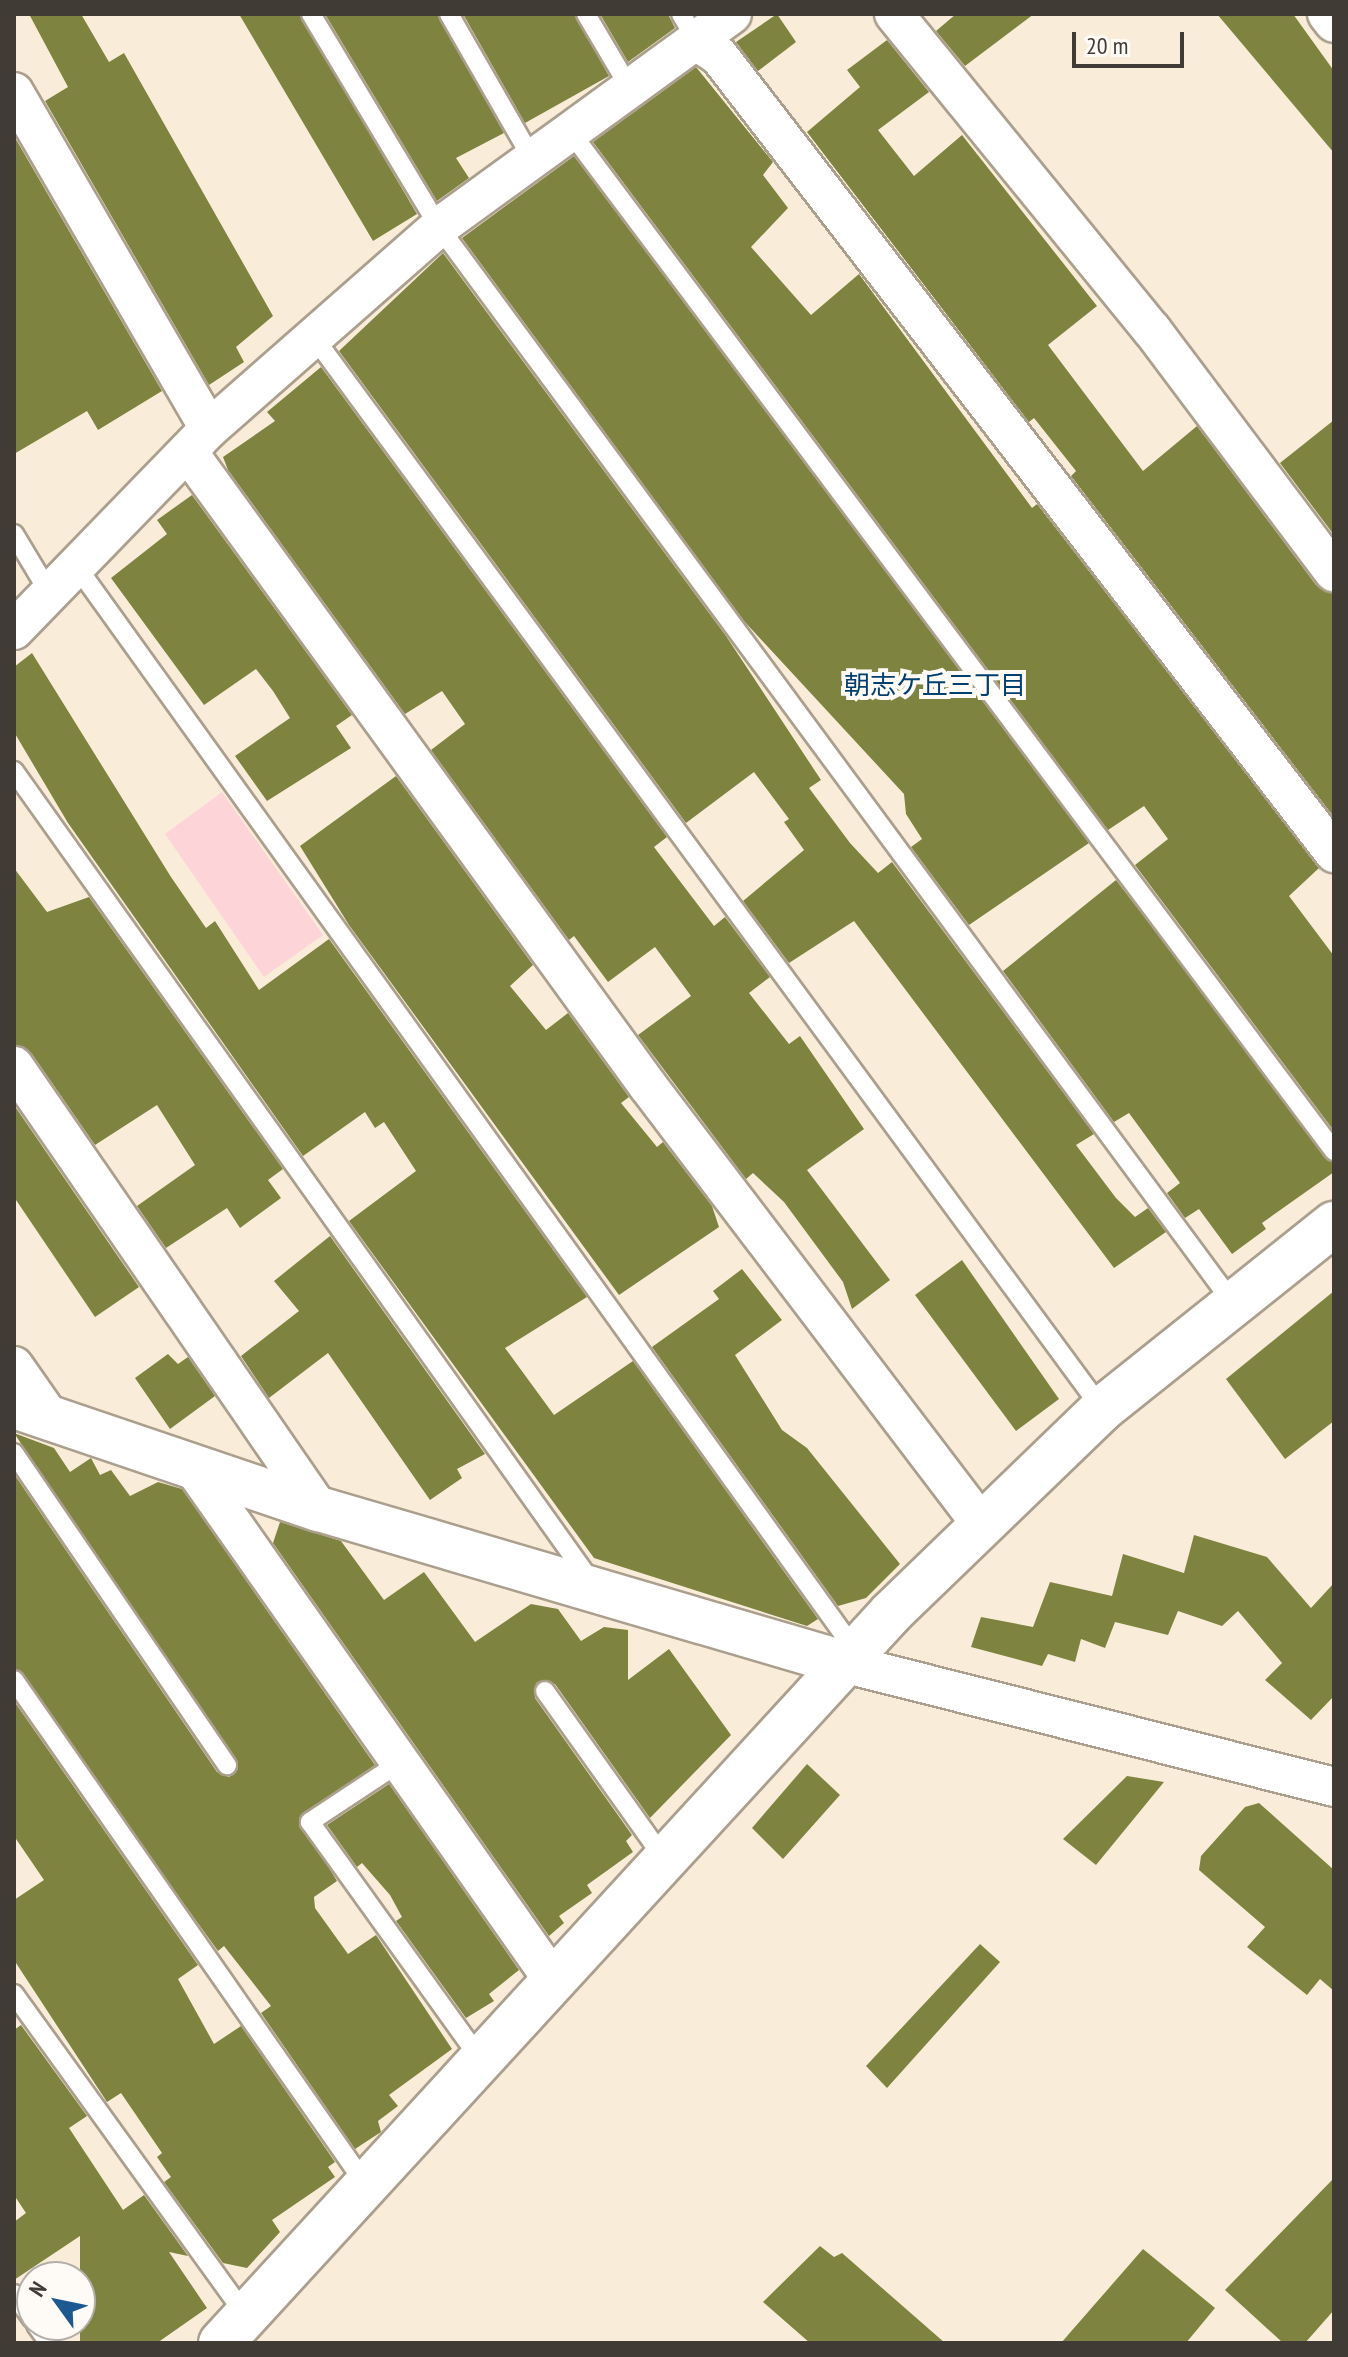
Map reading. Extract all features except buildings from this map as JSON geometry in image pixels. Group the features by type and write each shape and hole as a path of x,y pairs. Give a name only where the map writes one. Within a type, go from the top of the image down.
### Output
{"street":[{"path":"14,630 198,440 439,227 631,90 690,28 732,14"},
{"path":"894,14 1152,330 1334,572"},
{"path":"1327,14 1334,23"},
{"path":"690,28 719,56 758,105 1334,853"},
{"path":"14,92 198,440 648,1086 981,1524"},
{"path":"14,1066 319,1509"},
{"path":"233,2330 367,2187 663,1857 849,1656 1102,1409 1334,1224"},
{"path":"14,1366 33,1412 319,1509 601,1596 849,1656 1334,1787"},
{"path":"190,1463 553,1980"}],"lane":[{"path":"311,14 439,227 1233,1303"},
{"path":"449,14 534,162"},
{"path":"586,14 631,90"},
{"path":"572,134 1334,1151"},
{"path":"313,336 1102,1409"},
{"path":"14,534 50,594"},
{"path":"77,567 849,1656"},
{"path":"14,771 601,1596"},
{"path":"14,1453 227,1765"},
{"path":"14,1680 367,2187"},
{"path":"545,1691 663,1857"},
{"path":"399,1763 310,1822 481,2060"},
{"path":"14,1994 233,2330"}],"shaded area":[{"path":"222,792 323,935 264,977 165,834"}],"district":[{"name":"朝志ケ丘三丁目","path":"935,685"}]}
